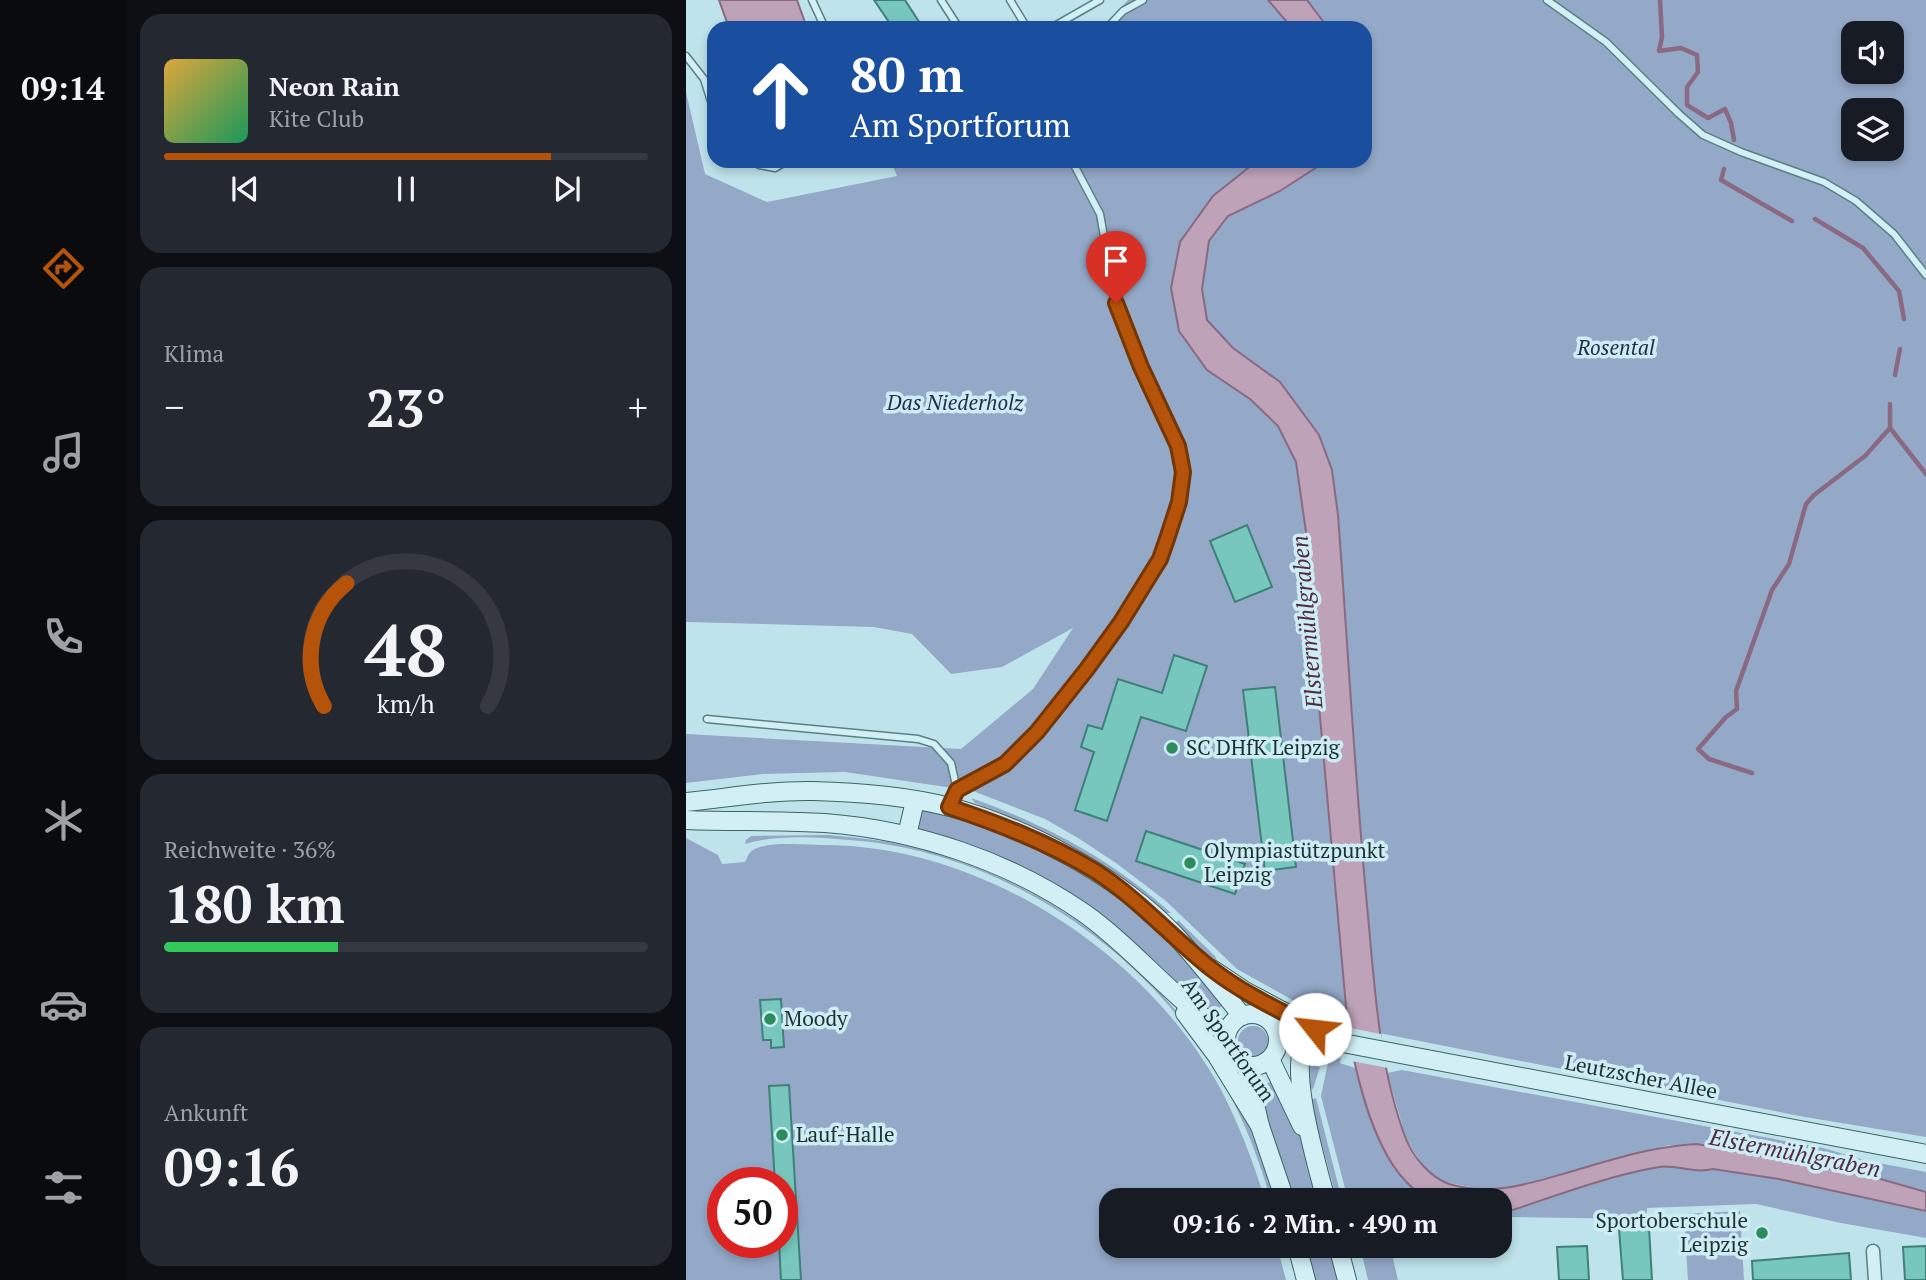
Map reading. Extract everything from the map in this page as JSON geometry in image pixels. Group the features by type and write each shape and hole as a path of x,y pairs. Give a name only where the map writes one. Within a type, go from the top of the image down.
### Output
{"main road":[{"name":"Am Sportforum","path":"686,820 811,791 915,801 949,807 999,823 1084,865 1135,901 1173,934 1242,1016"},
{"path":"907,835 915,801"},
{"name":"Am Sportforum","path":"686,802 733,809 751,823 825,824 907,835 985,860 1037,884 1084,913 1124,945 1198,1016 1227,1033"},
{"name":"Leutzscher Allee","path":"1173,934 1225,979 1315,1029 1348,1044"},
{"name":"Am Sportforum","path":"1159,980 1217,1056 1260,1126"},
{"path":"1242,1016 1264,1016 1275,1027 1275,1052 1259,1066 1238,1063 1228,1050 1227,1033 1230,1026 1242,1016"},
{"name":"Leutzscher Allee","path":"1275,1027 1348,1044 1926,1154"},
{"name":"Am Sportforum","path":"1305,1043 1300,1051 1298,1072 1323,1188"},
{"name":"Leutzscher Allee","path":"1275,1052 1305,1043 1348,1044"},
{"name":"Am Sportforum","path":"1275,1052 1314,1155"},
{"name":"Am Sportforum","path":"1246,1066 1260,1126 1281,1188"},
{"path":"1300,1258 1306,1280"},
{"path":"1341,1258 1347,1280"}],"street":[{"path":"1873,1251 1875,1280"}],"lane":[{"path":"812,0 822,21"},
{"path":"941,0 954,21"},
{"path":"1010,0 1023,21"},
{"path":"1063,21 1100,0"},
{"path":"1114,21 1123,11 1143,0"},
{"path":"1547,0 1606,42 1703,135 1824,182 1856,201 1894,234 1926,275"},
{"path":"686,56 704,79 707,89"},
{"path":"949,807 957,790 1005,764 1037,732 1087,669 1121,622 1160,559 1179,502 1183,472 1178,446 1141,367 1116,303 1100,214 1076,168"},
{"path":"707,719 918,739 934,744 951,763 957,790"}],"green space":[{"path":"1128,0 1268,0 1286,21 1109,21"},
{"name":"Rosental","path":"1307,0 1926,0 1926,1137 1805,1117 1379,1033 1360,840 1338,515 1332,470 1280,382 1233,348 1207,320 1202,289 1209,241 1228,216 1280,191 1315,168 1372,168 1372,21 1323,21"},
{"name":"Das Niederholz","path":"686,92 705,174 767,202 897,176 894,168 1248,168 1213,196 1180,242 1171,288 1207,370 1250,399 1278,426 1296,462 1308,546 1310,605 1348,1029 1333,1026 1330,1021 1237,969 1166,901 1078,838 1045,819 973,791 845,772 763,774 686,783 686,734 961,749 1033,689 1073,628 1002,667 951,674 912,634 874,627 686,622"},
{"path":"971,798 1025,819 1077,845 1126,876 1171,913 1165,913 1122,879 1075,849 1026,824 975,803"},
{"path":"929,806 1038,846 1118,896 1155,926 1226,1002 1218,1009 1213,1019 1137,947 923,833 918,829 920,812"},
{"path":"829,835 900,844 976,867 1026,890 1072,917 1115,949 1154,986 1189,1027 1220,1072 1246,1120 1271,1188 1267,1188 1251,1140 1213,1065 1170,1007 1135,970 1095,937 1053,908 1007,883 960,863 911,849 861,841 803,837 773,838 745,844 751,836"},
{"path":"686,838 718,855 722,864 745,862 750,852 759,847 786,844 880,850 939,863 997,885 1052,915 1102,951 1148,992 1188,1038 1227,1102 1261,1188 1099,1188 1099,1258 1280,1258 1286,1280 686,1280"},
{"path":"1178,920 1215,956 1219,966 1176,924"},
{"path":"1253,1026 1264,1030 1268,1041 1264,1052 1253,1056 1242,1052 1238,1041 1242,1030"},
{"path":"1341,1058 1340,1063 1355,1068 1381,1146 1416,1188 1345,1188 1321,1096 1330,1059"},
{"path":"1307,1061 1320,1067 1313,1089 1308,1088"},
{"path":"1402,1070 1823,1148 1868,1161 1926,1172 1926,1192 1877,1178 1669,1145 1512,1188 1477,1188 1448,1183 1433,1176 1407,1141 1387,1073"},
{"path":"1275,1081 1299,1133 1317,1188 1287,1188 1255,1086"},
{"path":"1316,1098 1339,1188 1334,1188 1310,1100"},
{"path":"1664,1166 1704,1171 1713,1169 1779,1179 1926,1211 1926,1238 1756,1204 1647,1208 1646,1219 1512,1217 1512,1210 1607,1177"},
{"path":"1740,1211 1744,1280 1688,1280 1684,1214"},
{"path":"1306,1258 1336,1258 1342,1280 1312,1280"},
{"path":"1363,1258 1393,1258 1398,1280 1368,1280"}],"shaded area":[{"path":"719,0 797,0 804,21 726,21"},
{"path":"1268,0 1307,0 1323,21 1286,21"},
{"path":"1248,168 1315,168 1280,191 1228,216 1209,241 1202,289 1207,320 1233,348 1280,382 1319,435 1332,470 1338,515 1359,816 1376,1001 1384,1057 1397,1112 1413,1153 1429,1172 1442,1181 1465,1188 1413,1188 1384,1151 1364,1100 1348,1029 1310,605 1308,546 1296,462 1278,426 1250,399 1207,370 1179,331 1171,288 1180,242 1213,196"},
{"path":"1697,1144 1877,1178 1926,1192 1926,1211 1779,1179 1713,1169 1665,1166 1602,1181 1512,1210 1512,1188 1504,1188 1650,1150"}],"pier":[{"path":"1345,1027 1381,1034 1388,1068 1351,1061"}],"building":[{"path":"874,0 905,0 918,21 888,21"},
{"path":"1247,525 1272,587 1235,602 1210,541"},
{"path":"1174,655 1207,666 1186,731 1141,717 1107,821 1075,810 1094,752 1081,747 1088,725 1102,729 1118,679 1162,693"},
{"path":"1275,687 1296,867 1265,871 1243,690"},
{"name":"Olympiastützpunkt Leipzig","path":"1146,831 1245,864 1235,894 1136,861"},
{"path":"781,999 784,1047 771,1048 771,1040 763,1040 760,1000"},
{"path":"789,1085 794,1167 774,1167 769,1086"},
{"path":"1649,1228 1652,1280 1623,1280 1619,1229"},
{"path":"798,1231 801,1280 781,1280 780,1258 798,1258"},
{"path":"1587,1246 1589,1280 1559,1280 1557,1247"},
{"path":"1926,1246 1926,1280 1905,1280 1903,1247"},
{"path":"1849,1253 1851,1280 1753,1280 1752,1261"}],"waterway":[{"path":"1660,0 1662,37 1659,51 1681,48 1697,55 1698,72 1687,87 1687,105 1708,118 1725,109 1734,140"},
{"path":"1724,169 1721,180 1792,221"},
{"path":"1815,219 1863,248 1899,291 1904,319"},
{"path":"1895,375 1900,349"},
{"path":"1890,404 1890,428 1926,474"},
{"path":"1752,773 1709,759 1698,749 1726,717 1737,709 1736,691 1772,590 1789,564 1806,504 1865,456 1890,428"}],"place":[{"name":"SC DHfK Leipzig","path":"1172,748"},
{"name":"Olympiastützpunkt Leipzig","path":"1190,863"},
{"name":"Moody","path":"770,1019"},
{"name":"Lauf-Halle","path":"782,1135"},
{"name":"Sportoberschule Leipzig","path":"1762,1233"}],"route":[{"path":"1116,303 1141,367 1178,446 1183,472 1179,502 1167,539 1160,559 1121,622 1037,732 1005,764 957,790 949,807 999,823 1095,871 1153,916 1225,979 1315,1029"}],"water label":[{"name":"Elstermühlgraben","path":"1307,622"},
{"name":"Elstermühlgraben","path":"1795,1153"}]}
